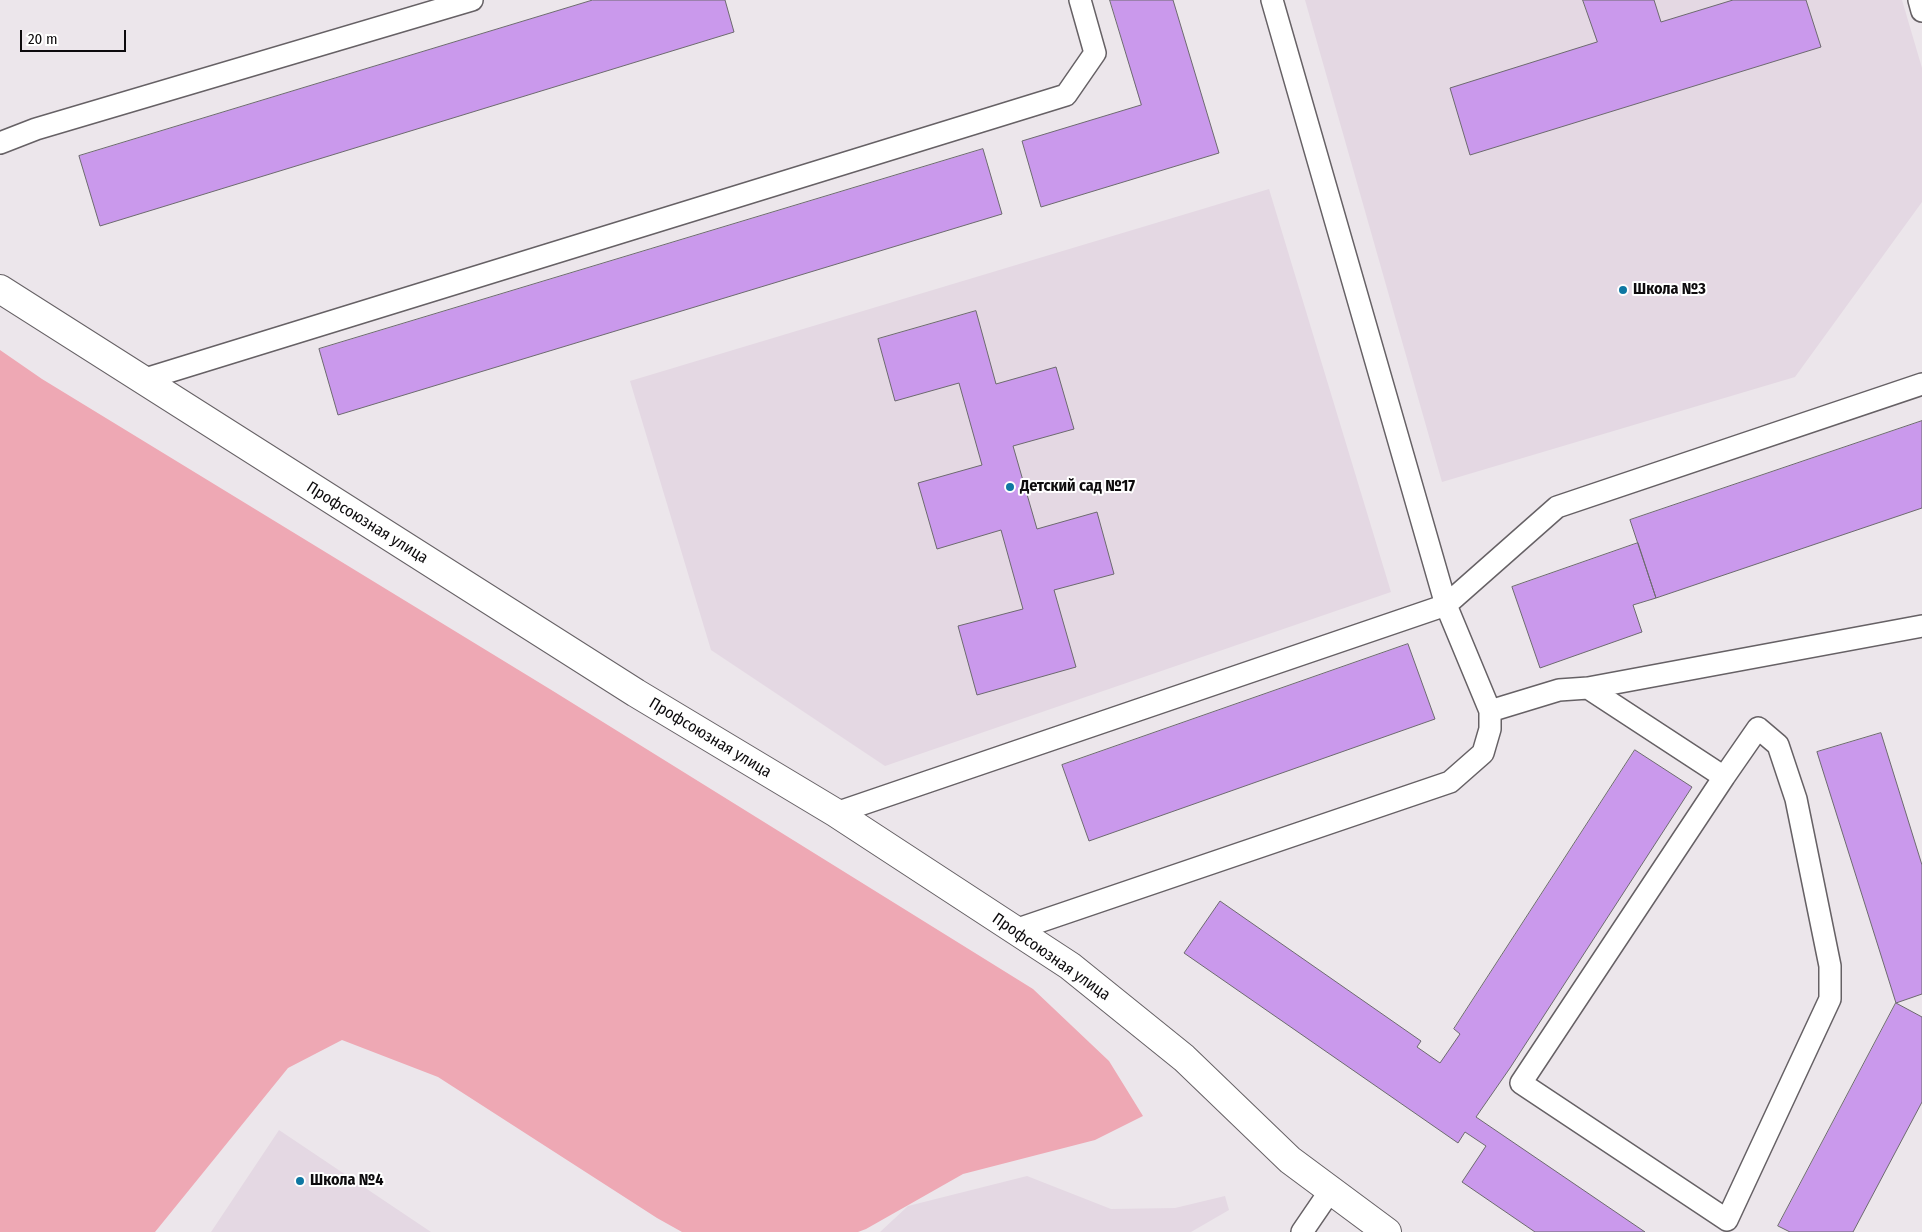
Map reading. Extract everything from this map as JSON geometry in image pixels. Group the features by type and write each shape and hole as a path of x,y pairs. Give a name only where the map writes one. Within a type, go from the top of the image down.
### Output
{"street":[{"name":"Профсоюзная улица","path":"0,289 636,693 836,813 1070,966 1184,1058 1290,1160 1387,1232"}],"lane":[{"path":"0,144 36,129 472,0"},
{"path":"142,380 1066,94 1095,53 1080,0"},
{"path":"1014,930 1450,782 1483,753 1490,730 1490,711 1446,605 1272,0"},
{"path":"1919,0 1922,11"},
{"path":"836,813 1446,605 1557,507 1922,384"},
{"path":"1490,711 1559,690 1588,688 1922,626"},
{"path":"1588,688 1724,777"},
{"path":"1758,728 1778,745 1796,799 1830,966 1830,999 1727,1220 1521,1083 1724,777 1758,728"},
{"path":"1302,1232 1330,1191"}],"shaded area":[{"name":"Школа №3","path":"1305,0 1902,0 1922,68 1922,202 1795,377 1442,482"},
{"name":"Детский сад №17","path":"1269,189 1391,592 885,766 711,650 630,381"},
{"path":"0,350 42,379 553,691 1033,989 1109,1061 1143,1116 1095,1140 963,1174 858,1232 682,1232 657,1218 438,1077 342,1040 288,1068 155,1232 0,1232"},
{"name":"Школа №4","path":"279,1130 431,1232 211,1232"},
{"path":"1027,1176 1111,1209 1175,1208 1225,1196 1229,1210 1191,1232 880,1232 908,1206"}],"building":[{"path":"593,0 725,0 734,32 100,226 79,156"},
{"path":"1110,0 1173,0 1219,153 1041,207 1022,141 1141,105"},
{"path":"1583,0 1654,0 1661,22 1733,0 1806,0 1821,47 1470,155 1450,88 1597,42"},
{"path":"983,149 1002,214 338,415 319,349"},
{"path":"976,311 996,384 1056,367 1074,429 1013,446 1037,529 1097,512 1114,574 1054,590 1076,667 977,695 958,626 1023,609 1001,530 937,549 918,483 982,465 959,383 895,401 878,339"},
{"path":"1922,421 1922,508 1656,598 1630,520"},
{"path":"1638,543 1656,598 1633,605 1642,632 1540,668 1512,587"},
{"path":"1408,644 1435,719 1089,841 1062,765"},
{"path":"1881,733 1922,865 1922,994 1896,1003 1817,752"},
{"path":"1635,750 1692,787 1510,1068 1476,1117 1645,1232 1535,1232 1462,1182 1486,1146 1465,1132 1458,1143 1184,953 1220,901 1421,1041 1417,1047 1440,1063 1460,1034 1454,1029"},
{"path":"1896,1003 1922,1017 1922,1102 1853,1232 1790,1232 1778,1226"}],"place":[{"name":"Школа №3","path":"1623,290"},
{"name":"Детский сад №17","path":"1010,487"},
{"name":"Школа №4","path":"300,1181"}]}
